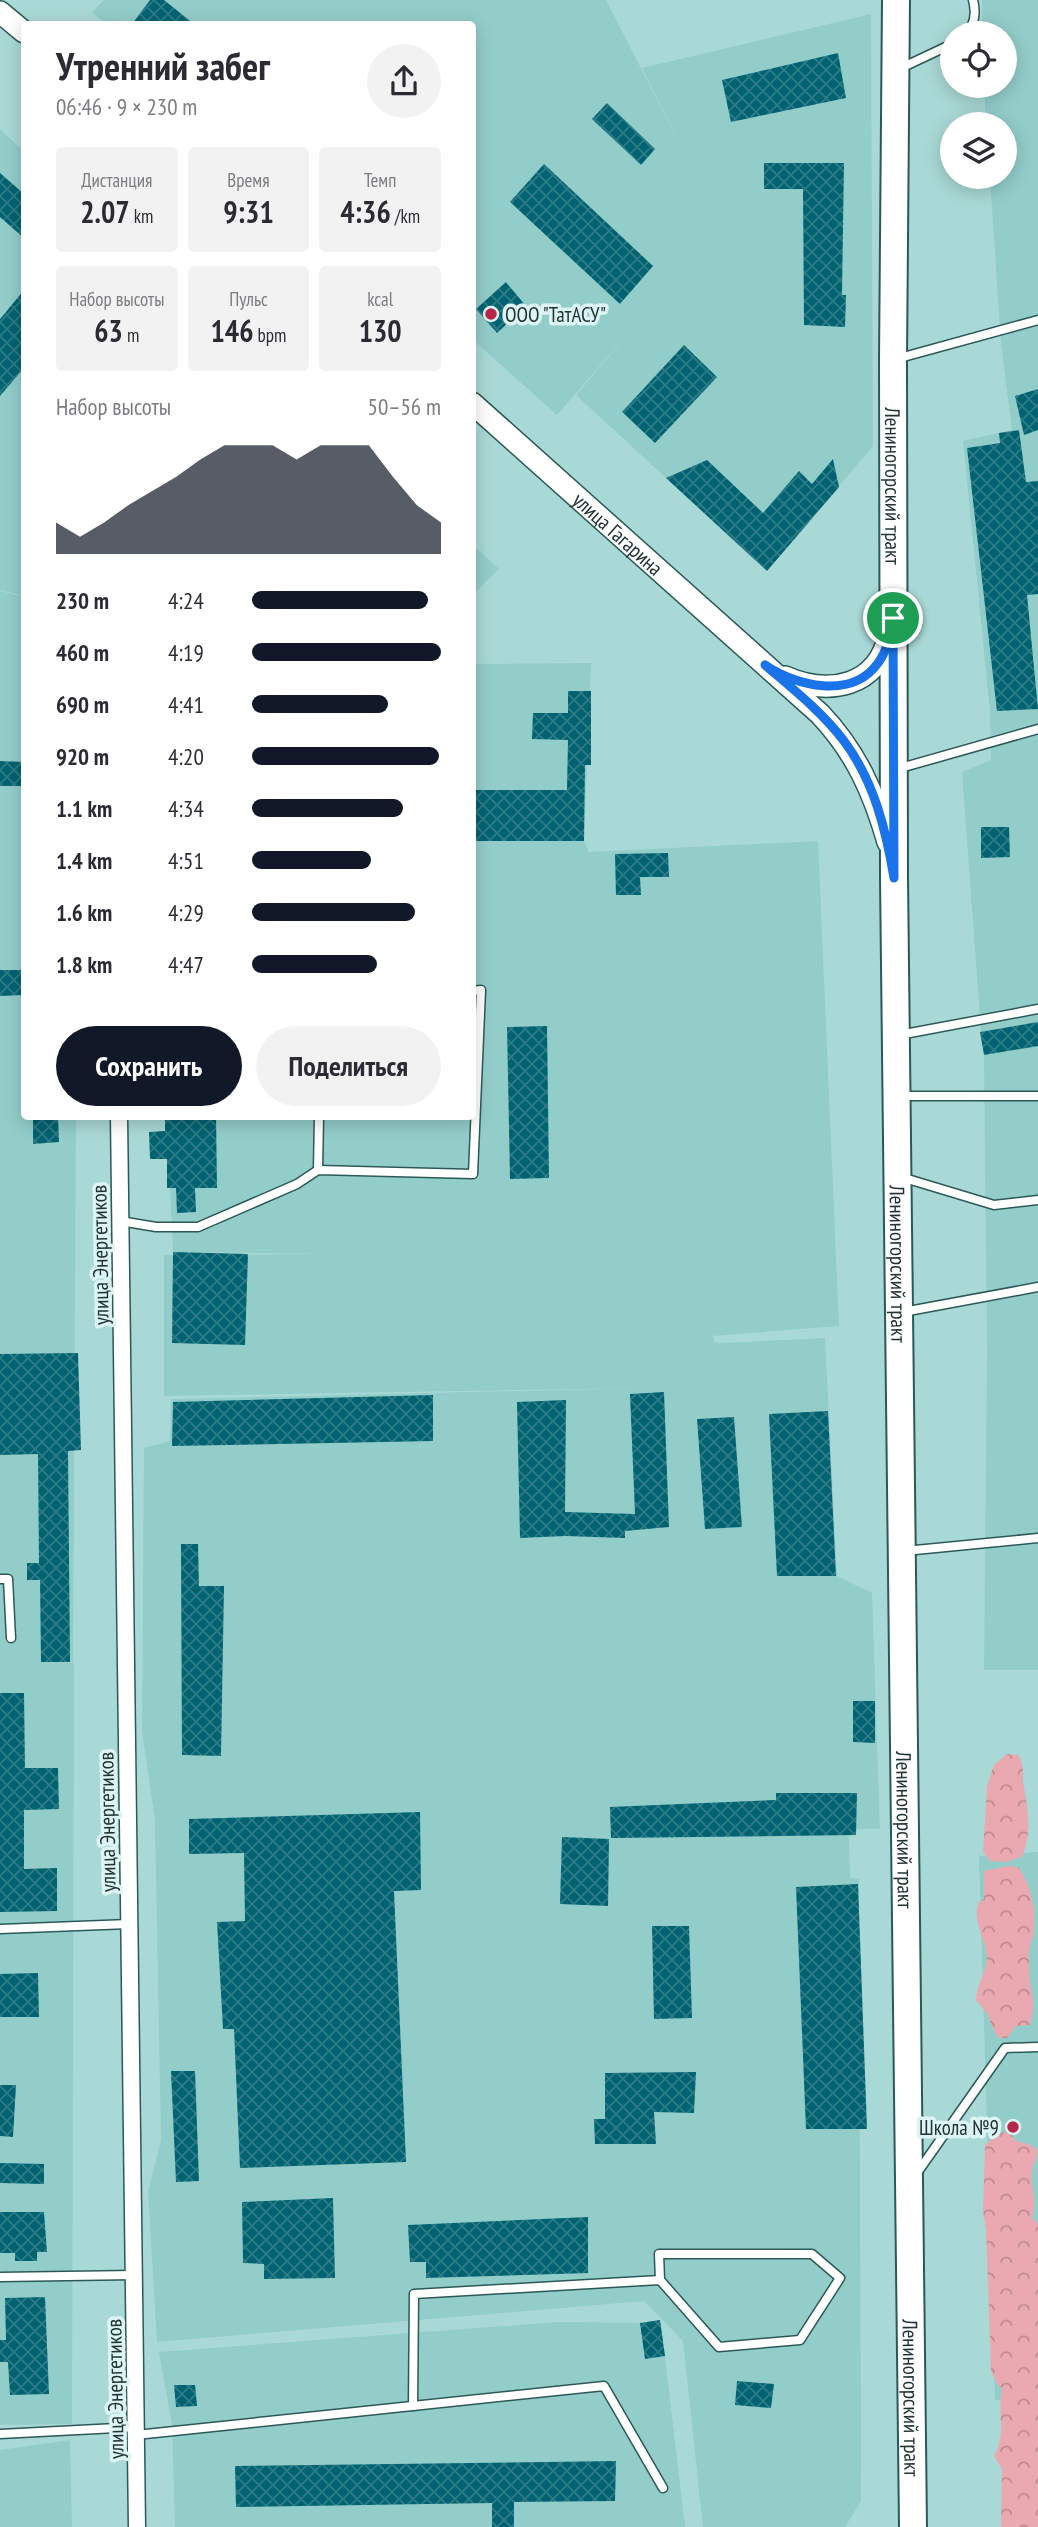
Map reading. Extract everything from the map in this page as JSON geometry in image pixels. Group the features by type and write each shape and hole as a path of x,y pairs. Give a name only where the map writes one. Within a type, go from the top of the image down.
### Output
{"main road":[{"name":"Лениногорский тракт","path":"896,0 893,360 894,878 913,2527"}],"street":[{"path":"0,12 21,30"},
{"name":"улица Гагарина","path":"476,407 820,714 854,755 878,808 890,849 894,878"},
{"name":"улица Гагарина","path":"765,665 781,676 811,685 825,686 853,681 866,675 883,656 893,618"},
{"name":"улица Энергетиков","path":"119,1120 137,2527"}],"lane":[{"path":"974,0 974,21"},
{"path":"896,70 940,50"},
{"path":"893,360 1038,320"},
{"path":"894,770 1038,729"},
{"path":"476,990 481,989 476,1105"},
{"path":"896,1035 1038,1009"},
{"path":"897,1097 1038,1096"},
{"path":"318,1170 319,1120"},
{"path":"120,1221 156,1227 198,1227 297,1184 318,1170 473,1174 475,1120"},
{"path":"898,1176 994,1205 1038,1200"},
{"path":"900,1312 1038,1287"},
{"path":"902,1551 1038,1538"},
{"path":"0,1579 8,1579 10,1638"},
{"path":"0,1929 130,1924"},
{"path":"909,2184 1005,2048 1038,2048"},
{"path":"659,2254 811,2254 840,2278 800,2340 719,2347 660,2280 659,2254"},
{"path":"0,2277 134,2275"},
{"path":"413,2406 414,2294 660,2280"},
{"path":"0,2434 136,2431 604,2386 663,2488"}],"shaded area":[{"path":"104,0 606,0 685,154 642,68 871,14 873,446 767,571 576,395 634,327 557,415 476,342 476,21 103,21 92,12"},
{"path":"982,0 1038,0 1038,1670 984,1670 986,1054 981,1031 962,772 991,760 990,711 963,441 1012,430 1001,344 991,189 1017,189 1017,112 985,112 985,98 1017,98 1017,21 982,21"},
{"path":"0,129 21,149 21,294 0,318"},
{"path":"21,372 21,595 0,590 0,396"},
{"path":"476,548 499,569 476,591"},
{"path":"0,591 21,596 21,1120 76,1120 73,1662 36,1661 74,1663 72,2424 0,2425"},
{"path":"591,663 584,841 589,852 818,841 839,1326 713,1336 714,1343 718,1342 719,1348 719,1343 825,1338 837,1576 872,1593 880,1829 858,1829 849,1835 850,1878 859,1879 861,2501 845,2527 703,2527 683,2341 644,2301 157,2342 148,2192 161,2140 155,1820 142,1732 144,1448 170,1441 171,1399 644,1388 164,1396 164,1255 324,1254 173,1252 167,1120 476,1120 476,664"},
{"name":"Школа №9","path":"1038,1852 1038,2398 995,2400 979,1856"},
{"path":"558,2322 661,2323 685,2527 175,2527 172,2425 159,2352"},
{"path":"70,2440 72,2527 0,2527 0,2450"}],"green space":[{"path":"1007,1754 1018,1755 1022,1764 1028,1814 1027,1839 1022,1857 1006,1862 990,1861 983,1852 987,1786 994,1765"},
{"path":"1008,1866 1018,1867 1023,1874 1033,1905 1034,1932 1029,1948 1029,1977 1033,2007 1030,2025 1016,2026 1007,2038 1000,2038 995,2033 987,2013 976,2000 987,1957 977,1908 979,1902 984,1899 984,1871"},
{"path":"1009,2131 1016,2141 1037,2149 1032,2177 1032,2217 1038,2225 1038,2527 1001,2527 1002,2469 994,2456 1001,2431 1002,2388 991,2371 983,2211 985,2145 996,2135"}],"building":[{"path":"150,0 164,0 190,21 134,21"},
{"path":"838,53 846,98 731,122 722,80"},
{"path":"607,103 655,149 641,165 592,119"},
{"path":"764,163 844,163 842,295 846,295 845,327 804,325 803,189 764,189"},
{"path":"544,164 653,266 620,304 510,202"},
{"path":"0,173 21,191 21,235 0,217"},
{"path":"506,282 526,306 497,333 476,309"},
{"path":"21,294 21,372 0,396 0,319"},
{"path":"684,345 717,377 655,443 622,412"},
{"path":"1038,389 1038,430 1024,435 1015,396"},
{"path":"1019,430 1026,482 1038,481 1038,594 1027,595 1038,709 997,711 967,448 1000,443 999,433"},
{"path":"833,459 839,487 767,571 666,478 707,460 763,513 799,471 812,484"},
{"path":"568,691 591,691 591,765 585,765 584,841 476,841 476,790 567,790 568,740 532,739 533,713 568,713"},
{"path":"0,761 21,762 21,786 0,786"},
{"path":"981,827 1009,827 1010,857 981,858"},
{"path":"668,853 669,877 640,877 641,895 616,895 615,854"},
{"path":"0,970 21,970 21,995 0,996"},
{"path":"1038,1022 1038,1046 984,1055 980,1032"},
{"path":"547,1026 549,1178 510,1179 507,1027"},
{"path":"33,1120 58,1120 59,1142 33,1144"},
{"path":"165,1120 216,1120 217,1188 195,1188 196,1212 177,1213 176,1188 167,1188 167,1159 150,1159 149,1132 165,1131"},
{"path":"173,1252 248,1254 245,1345 172,1343"},
{"path":"78,1353 81,1450 68,1451 70,1662 41,1662 40,1580 27,1580 27,1563 39,1563 38,1454 0,1455 0,1354"},
{"path":"664,1392 669,1527 625,1531 625,1538 520,1538 517,1402 566,1400 565,1512 635,1514 630,1394"},
{"path":"433,1395 433,1441 172,1446 173,1402"},
{"path":"828,1411 836,1576 777,1576 769,1414"},
{"path":"734,1417 742,1527 705,1529 697,1419"},
{"path":"181,1544 198,1544 199,1586 224,1586 221,1756 182,1755"},
{"path":"0,1693 24,1693 25,1768 58,1768 59,1809 24,1810 24,1869 57,1868 57,1911 0,1912"},
{"path":"853,1701 875,1701 875,1743 853,1742"},
{"path":"776,1793 857,1793 856,1835 611,1838 610,1807 776,1800"},
{"path":"420,1812 421,1890 394,1891 406,2162 240,2168 234,2029 223,2029 217,1922 245,1921 244,1853 189,1854 189,1819"},
{"path":"562,1837 609,1839 608,1906 560,1904"},
{"path":"858,1884 867,2129 806,2129 796,1887"},
{"path":"652,1926 689,1926 692,2018 654,2019"},
{"path":"38,1973 39,2017 0,2017 0,1974"},
{"path":"171,2071 195,2071 199,2181 176,2182"},
{"path":"696,2072 694,2113 654,2112 656,2144 595,2144 594,2119 605,2119 605,2073"},
{"path":"0,2085 16,2085 13,2137 0,2136"},
{"path":"0,2163 44,2164 44,2184 0,2183"},
{"path":"333,2198 335,2278 264,2279 264,2264 243,2263 242,2202"},
{"path":"0,2212 44,2212 47,2252 37,2252 37,2261 15,2261 15,2253 0,2253"},
{"path":"588,2217 588,2273 426,2278 426,2262 410,2262 408,2225"},
{"path":"45,2297 49,2394 10,2395 8,2362 0,2362 0,2340 6,2340 5,2298"},
{"path":"660,2320 665,2356 645,2359 640,2323"},
{"path":"737,2381 774,2384 771,2408 735,2405"},
{"path":"174,2385 195,2385 197,2406 176,2407"},
{"path":"616,2461 615,2501 514,2502 514,2527 492,2527 492,2503 236,2507 235,2466"}],"place":[{"name":"ООО \"ТатАСУ\"","path":"491,314"},
{"name":"Школа №9","path":"1013,2127"}],"route":[{"path":"893,618 894,878 882,820 854,755 820,714 765,665 781,676 811,685 838,685 853,681 866,675 883,656 893,618"}]}
